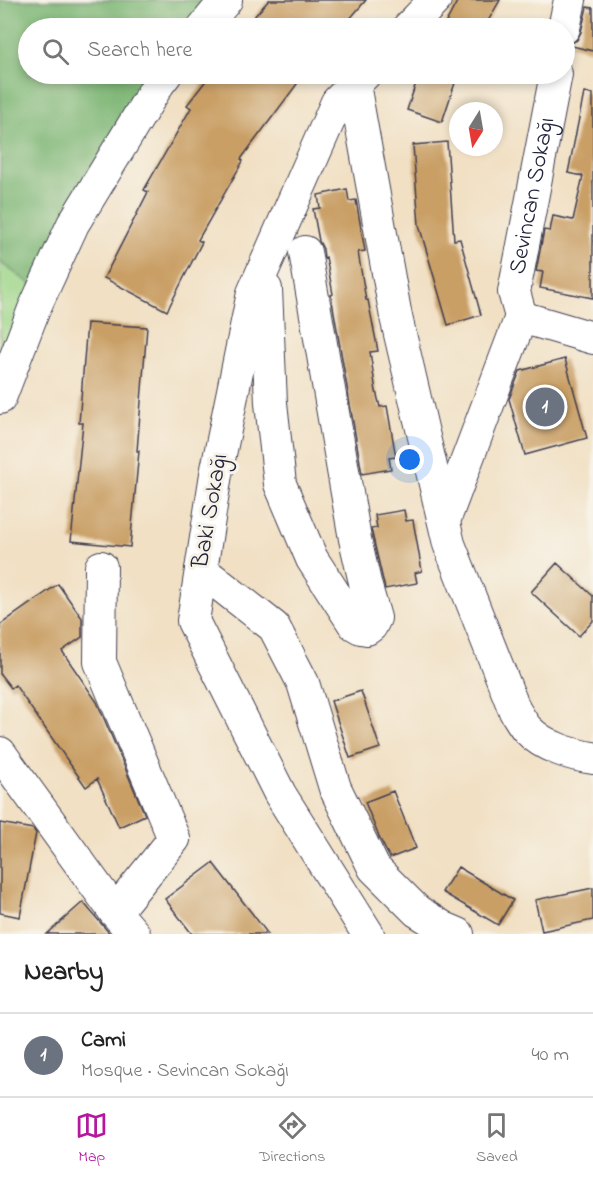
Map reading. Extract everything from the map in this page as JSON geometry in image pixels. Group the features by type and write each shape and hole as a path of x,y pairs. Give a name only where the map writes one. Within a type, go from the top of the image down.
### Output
{"street":[{"path":"211,18 226,0"},
{"path":"418,18 435,0"},
{"path":"566,18 570,0"},
{"path":"0,398 34,309 73,224 158,84"},
{"name":"Baki Sokağı","path":"354,84 337,102 253,293 216,474 193,621 280,795 368,934"},
{"path":"360,84 396,317 449,544 515,711 529,731 549,745 576,755 593,758"},
{"name":"Sevincan Sokağı","path":"521,317 514,292 554,84"},
{"path":"265,267 271,404 280,484 312,559 354,624 367,629 375,618 355,539 305,252"},
{"path":"444,520 521,317 593,338"},
{"path":"0,753 125,923 174,839 100,662 101,567"},
{"path":"201,570 274,627 303,683 334,788 374,868 417,911 458,934"}],"green space":[{"path":"0,0 228,0 209,18 18,18 18,84 146,84 35,287 0,262"},
{"path":"0,262 35,287 0,357"}],"building":[{"path":"269,0 366,0 351,18 254,17"},
{"path":"458,0 500,0 490,18 448,18"},
{"path":"587,7 593,8 593,51 575,47 575,41 581,32"},
{"path":"203,84 297,84 241,159 243,161 198,240 202,242 167,311 104,278 148,192 144,190 191,108 187,105"},
{"path":"416,84 455,84 442,122 407,110"},
{"path":"584,93 593,94 593,298 540,288 543,272 536,271 544,230 550,231 553,216 573,220 583,176 568,173"},
{"path":"447,142 454,240 460,239 481,315 448,325 419,225 413,145"},
{"path":"347,189 349,201 356,200 365,251 358,252 378,351 370,352 376,391 380,407 387,406 396,457 389,458 391,469 362,474 331,295 333,294 313,209 320,208 318,195"},
{"path":"87,323 147,327 130,547 71,541 83,423 79,423"},
{"path":"565,359 587,438 525,455 509,399 520,371"},
{"path":"404,510 406,521 413,520 422,571 415,573 417,583 385,589 371,529 377,528 375,515"},
{"path":"557,563 593,596 593,621 579,636 531,592"},
{"path":"58,584 82,618 82,637 62,651 97,702 145,815 119,827 97,779 86,787 15,685 11,688 0,674 0,625"},
{"path":"361,691 380,748 350,758 331,701"},
{"path":"393,791 416,848 390,858 365,802"},
{"path":"0,823 33,829 36,833 20,917 0,913"},
{"path":"213,863 268,934 192,934 165,899"},
{"path":"458,867 513,900 498,925 442,892"},
{"path":"593,888 593,920 542,931 535,900"},
{"path":"83,902 110,934 47,934"}],"place":[{"name":"Cami","path":"545,407"}]}
